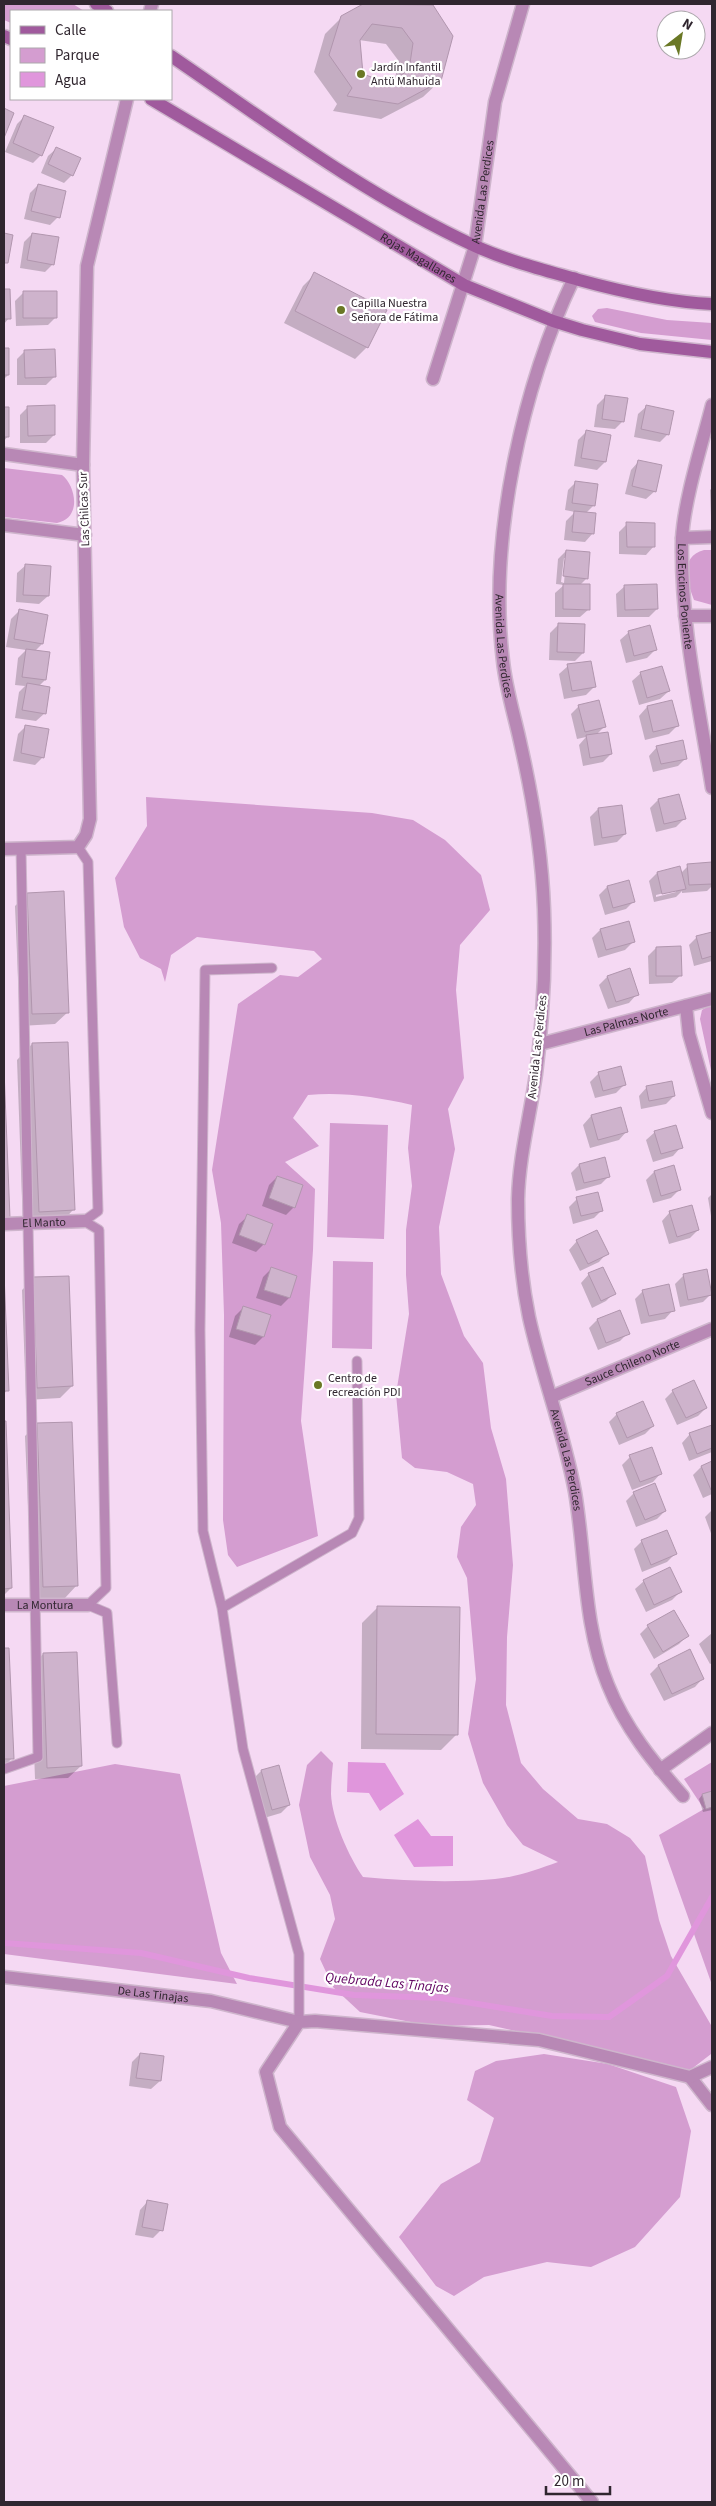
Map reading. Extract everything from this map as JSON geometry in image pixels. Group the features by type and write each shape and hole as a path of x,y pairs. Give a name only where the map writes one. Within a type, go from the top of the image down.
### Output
{"street":[{"name":"Avenida Las Perdices","path":"433,379 475,246 495,102 523,4"},
{"path":"172,57 349,176 432,224 475,246 507,259 574,278 657,298 712,304"},
{"name":"Las Chilcas Sur","path":"78,847 86,835 90,819 83,465 87,266 127,100"},
{"name":"Rojas Magallanes","path":"153,100 464,285 553,321 640,344 712,352"},
{"name":"Avenida Las Perdices","path":"574,278 553,321 534,379 515,459 504,536 500,635 507,688 530,788 542,869 544,966 540,1044 521,1162 518,1227 524,1289 530,1319 574,1491 589,1617 600,1666 621,1714 660,1770 683,1796"},
{"name":"Los Encinos Poniente","path":"712,405 691,489 682,538 685,616 712,788"},
{"path":"4,454 83,465"},
{"path":"4,525 85,536"},
{"path":"682,538 712,537"},
{"path":"685,616 712,616"},
{"path":"4,848 78,847"},
{"name":"Las Palmas Norte","path":"540,1044 712,999"},
{"path":"686,1006 689,1034 712,1112"},
{"name":"El Manto","path":"4,1224 84,1222"},
{"name":"Sauce Chileno Norte","path":"551,1397 712,1329"},
{"name":"La Montura","path":"4,1605 88,1605"},
{"path":"660,1770 712,1733"},
{"name":"De Las Tinajas","path":"4,1977 211,2001 299,2022 315,2021 390,2026 539,2040 690,2077"},
{"path":"299,2022 266,2072 280,2127 592,2502"},
{"path":"712,2067 690,2077 712,2105"}],"lane":[{"path":"78,847 88,862 98,1211 84,1222 99,1230 106,1588 88,1605 107,1613 118,1743"},
{"path":"4,1769 38,1757 21,848"},
{"path":"272,968 205,970 200,1330 203,1531 222,1608 243,1749 294,1928 300,1972 299,2022"},
{"path":"222,1608 352,1533 359,1518 357,1361"}],"green space":[{"path":"4,4 73,4 82,10 10,10 10,23 4,20"},
{"path":"607,308 667,320 712,323 712,340 641,333 595,322 592,316 598,309"},
{"path":"4,468 62,475 71,486 73,494 73,509 70,515 65,520 57,523 4,517"},
{"path":"712,550 712,605 694,600 687,578 688,564 691,558 696,553"},
{"path":"146,797 372,813 413,820 445,840 481,875 490,910 460,945 456,990 464,1078 448,1109 455,1149 439,1227 441,1274 464,1336 483,1363 491,1428 506,1479 513,1565 507,1637 506,1705 521,1763 543,1789 578,1819 607,1824 630,1838 645,1856 659,1920 671,1956 711,2025 711,2054 689,2071 489,2025 431,2026 360,2012 333,1987 320,1959 335,1919 330,1895 310,1857 299,1805 307,1765 321,1751 333,1763 331,1794 334,1815 347,1849 363,1877 429,1881 495,1879 519,1875 558,1862 523,1845 507,1825 483,1783 468,1734 476,1679 467,1578 457,1557 461,1527 476,1505 473,1484 447,1472 415,1468 402,1458 396,1394 409,1314 406,1275 406,1230 412,1186 408,1148 412,1105 360,1096 308,1095 293,1118 319,1146 285,1162 315,1189 313,1250 301,1421 318,1536 237,1567 228,1555 223,1520 224,1315 221,1223 212,1170 238,1004 280,975 298,977 322,959 314,951 197,937 171,955 165,982 161,969 140,958 124,927 115,878 147,826"},
{"path":"712,1004 712,1075 700,1019 702,1010"},
{"path":"330,1123 388,1125 384,1239 327,1237"},
{"path":"333,1261 373,1262 372,1349 332,1348"},
{"path":"712,1762 712,1985 659,1835 704,1809 684,1779"},
{"path":"115,1764 180,1774 221,1953 237,1984 4,1954 4,1786"},
{"path":"544,2054 608,2064 676,2087 691,2131 680,2197 635,2247 591,2267 547,2262 484,2277 454,2296 436,2286 399,2237 441,2184 480,2162 494,2118 467,2100 475,2071 496,2061"}],"water":[{"path":"348,1762 385,1763 404,1794 380,1811 369,1793 347,1792"},
{"path":"418,1819 431,1836 453,1836 453,1866 414,1867 394,1835"}],"building":[{"path":"363,4 433,5 453,36 441,81 398,104 347,96 352,88 329,55 341,16","holes":["372,24 402,28 413,43 409,70 388,83 363,74 360,40"]},
{"path":"4,108 14,113 4,138"},
{"path":"24,115 54,127 42,156 13,143"},
{"path":"56,147 81,158 73,176 48,164"},
{"path":"38,184 66,191 60,218 31,211"},
{"path":"4,233 13,235 8,263 4,263"},
{"path":"32,233 59,237 54,265 27,260"},
{"name":"Capilla Nuestra Señora de Fátima","path":"314,272 387,310 368,348 295,311"},
{"path":"4,289 10,289 11,319 4,319"},
{"path":"23,291 57,291 57,318 23,318"},
{"path":"4,348 9,348 9,375 4,375"},
{"path":"55,349 56,377 25,378 24,350"},
{"path":"605,395 628,398 624,422 602,419"},
{"path":"55,405 55,435 28,436 27,406"},
{"path":"646,405 674,411 669,435 641,429"},
{"path":"4,407 9,407 9,437 4,437"},
{"path":"586,430 611,435 606,462 581,458"},
{"path":"638,460 662,465 656,492 632,486"},
{"path":"575,481 598,484 595,506 572,503"},
{"path":"574,511 596,513 594,534 572,532"},
{"path":"626,522 655,523 655,547 627,547"},
{"path":"566,550 590,552 588,579 563,576"},
{"path":"25,564 51,566 49,596 23,595"},
{"path":"563,584 590,584 590,610 563,609"},
{"path":"657,584 658,609 625,610 624,585"},
{"path":"19,609 48,615 43,644 14,639"},
{"path":"558,623 585,624 584,653 557,652"},
{"path":"650,625 657,650 634,656 628,631"},
{"path":"26,649 50,652 46,680 22,677"},
{"path":"591,661 596,687 572,691 567,664"},
{"path":"662,666 670,691 647,698 640,672"},
{"path":"27,683 50,687 46,714 22,710"},
{"path":"599,700 606,727 585,732 578,705"},
{"path":"672,700 679,726 653,732 647,706"},
{"path":"25,725 49,729 44,758 21,753"},
{"path":"608,732 612,754 590,758 586,735"},
{"path":"683,740 687,759 661,764 656,746"},
{"path":"679,794 686,819 664,824 658,799"},
{"path":"622,805 626,834 602,838 598,808"},
{"path":"712,862 712,884 689,885 687,864"},
{"path":"680,866 686,889 662,894 657,872"},
{"path":"629,880 635,902 613,908 607,886"},
{"path":"64,891 69,1013 32,1014 27,893"},
{"path":"629,921 635,942 606,950 600,929"},
{"path":"712,932 712,956 702,959 696,936"},
{"path":"681,946 682,976 656,976 656,947"},
{"path":"630,968 639,995 616,1002 607,976"},
{"path":"68,1042 75,1210 39,1212 32,1043"},
{"path":"621,1066 626,1085 603,1091 598,1072"},
{"path":"4,1070 10,1218 4,1218"},
{"path":"672,1081 675,1096 649,1101 646,1086"},
{"path":"621,1107 628,1132 598,1140 591,1115"},
{"path":"676,1125 683,1148 661,1154 654,1131"},
{"path":"605,1157 610,1177 584,1183 579,1164"},
{"path":"674,1165 681,1190 661,1196 654,1171"},
{"path":"277,1176 303,1185 295,1208 269,1198"},
{"path":"598,1192 603,1211 581,1216 576,1197"},
{"path":"692,1205 699,1230 677,1237 669,1211"},
{"path":"247,1214 273,1224 265,1245 239,1235"},
{"path":"597,1230 609,1254 588,1264 576,1240"},
{"path":"271,1267 297,1276 290,1298 264,1290"},
{"path":"603,1267 616,1294 601,1301 588,1273"},
{"path":"707,1269 712,1295 688,1300 683,1274"},
{"path":"4,1274 9,1391 4,1391"},
{"path":"69,1276 73,1386 37,1388 33,1277"},
{"path":"669,1284 675,1311 649,1316 642,1290"},
{"path":"243,1306 271,1315 264,1337 236,1329"},
{"path":"620,1310 630,1334 606,1343 597,1319"},
{"path":"694,1380 707,1408 686,1418 672,1390"},
{"path":"643,1401 654,1426 627,1438 616,1413"},
{"path":"4,1421 6,1421 12,1588 4,1589"},
{"path":"72,1422 78,1586 43,1587 37,1423"},
{"path":"712,1425 712,1448 697,1454 689,1433"},
{"path":"652,1447 662,1474 640,1482 629,1455"},
{"path":"712,1461 712,1490 711,1490 701,1466"},
{"path":"655,1483 666,1511 645,1520 633,1492"},
{"path":"667,1530 677,1554 651,1565 641,1540"},
{"path":"670,1567 682,1592 654,1605 643,1580"},
{"path":"377,1606 460,1607 458,1735 376,1734"},
{"path":"674,1610 689,1636 663,1652 647,1625"},
{"path":"4,1648 9,1648 14,1759 4,1759"},
{"path":"690,1649 704,1679 672,1694 658,1665"},
{"path":"77,1652 82,1766 47,1768 43,1653"},
{"path":"279,1765 290,1805 272,1810 261,1770"},
{"path":"712,1791 712,1807 706,1809 702,1794"},
{"path":"140,2053 164,2056 161,2081 136,2078"},
{"path":"147,2200 168,2204 163,2231 142,2227"}],"waterway":[{"name":"Quebrada Las Tinajas","path":"4,1943 141,1953 249,1978 354,1995 441,1998 552,2016 609,2017 667,1976 712,1897"}],"place":[{"name":"Jardín Infantil Antü Mahuida","path":"361,74"},
{"name":"Capilla Nuestra Señora de Fátima","path":"341,310"},
{"name":"Centro de recreación PDI","path":"318,1385"}]}
